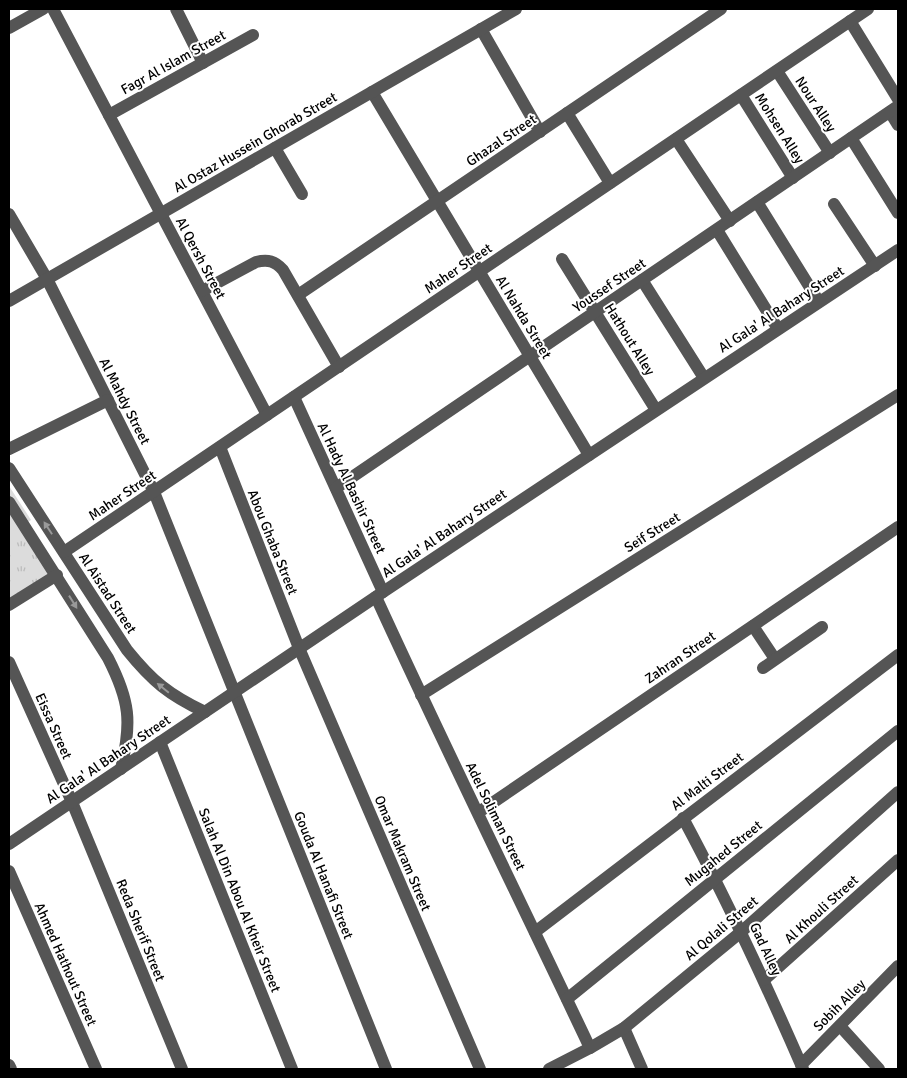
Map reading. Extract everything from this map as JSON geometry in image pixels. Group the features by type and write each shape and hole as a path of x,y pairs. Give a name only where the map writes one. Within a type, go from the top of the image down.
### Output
{"street":[{"path":"9,28 43,9"},
{"name":"Al Qersh Street","path":"53,9 267,415"},
{"path":"176,9 203,62"},
{"name":"Al Ostaz Hussein Ghorab Street","path":"9,301 516,9"},
{"name":"Ghazal Street","path":"298,295 721,9"},
{"name":"Maher Street","path":"64,552 868,9"},
{"path":"850,22 898,99"},
{"path":"481,29 540,132"},
{"name":"Fagr Al Islam Street","path":"109,115 253,35"},
{"name":"Nour Alley","path":"777,71 830,153"},
{"name":"Al Nahda Street","path":"372,92 589,455"},
{"name":"Mohsen Alley","path":"741,95 793,178"},
{"path":"894,109 898,125"},
{"name":"Youssef Street","path":"336,488 894,109"},
{"path":"568,113 610,183"},
{"path":"851,138 898,213"},
{"path":"676,139 730,221"},
{"path":"275,148 302,194"},
{"path":"757,202 819,302"},
{"path":"834,204 875,266"},
{"name":"Al Mahdy Street","path":"9,214 47,279 154,492 234,692"},
{"path":"717,230 778,329"},
{"name":"Al Gala' Al Bahary Street","path":"9,844 299,648 898,250"},
{"name":"Hathout Alley","path":"562,259 656,410"},
{"path":"202,291 264,260 278,264 298,295 338,367"},
{"path":"642,280 704,378"},
{"name":"Seif Street","path":"421,695 898,395"},
{"name":"Al Hady Al Bashir Street","path":"294,397 336,488 380,594"},
{"path":"9,450 108,400"},
{"name":"Abou Ghaba Street","path":"220,447 299,648"},
{"name":"Al Aistad Street","path":"9,468 127,650 154,681 170,694 205,712"},
{"path":"9,502 92,631 121,684 128,712 128,741 121,769"},
{"name":"Zahran Street","path":"479,812 898,527"},
{"path":"9,605 57,576"},
{"name":"Adel Soliman Street","path":"380,594 421,695 479,812 590,1048"},
{"path":"92,631 102,628 109,621"},
{"path":"753,626 775,659"},
{"path":"763,668 822,627"},
{"name":"Omar Makram Street","path":"299,648 480,1069"},
{"name":"Al Malti Street","path":"535,932 898,655"},
{"name":"Eissa Street","path":"9,662 72,802"},
{"name":"Gouda Al Hanafi Street","path":"234,692 386,1069"},
{"name":"Mugahed Street","path":"567,999 898,731"},
{"name":"Salah Al Din Abou Al Kheir Street","path":"160,742 292,1069"},
{"name":"Al Qolali Street","path":"549,1069 569,1065 590,1048 624,1028 741,932 898,792"},
{"name":"Reda Sherif Street","path":"72,802 182,1069"},
{"name":"Gad Alley","path":"683,818 716,878 802,1067"},
{"name":"Al Khouli Street","path":"764,980 898,860"},
{"name":"Ahmed Hathout Street","path":"9,870 96,1069"},
{"name":"Sobih Alley","path":"802,1067 898,966"},
{"path":"840,1026 878,1069"},
{"path":"624,1028 642,1069"},
{"path":"9,1065 10,1069"}],"green space":[{"path":"9,486 31,520 9,534"},
{"path":"9,504 57,575 9,606"}]}
